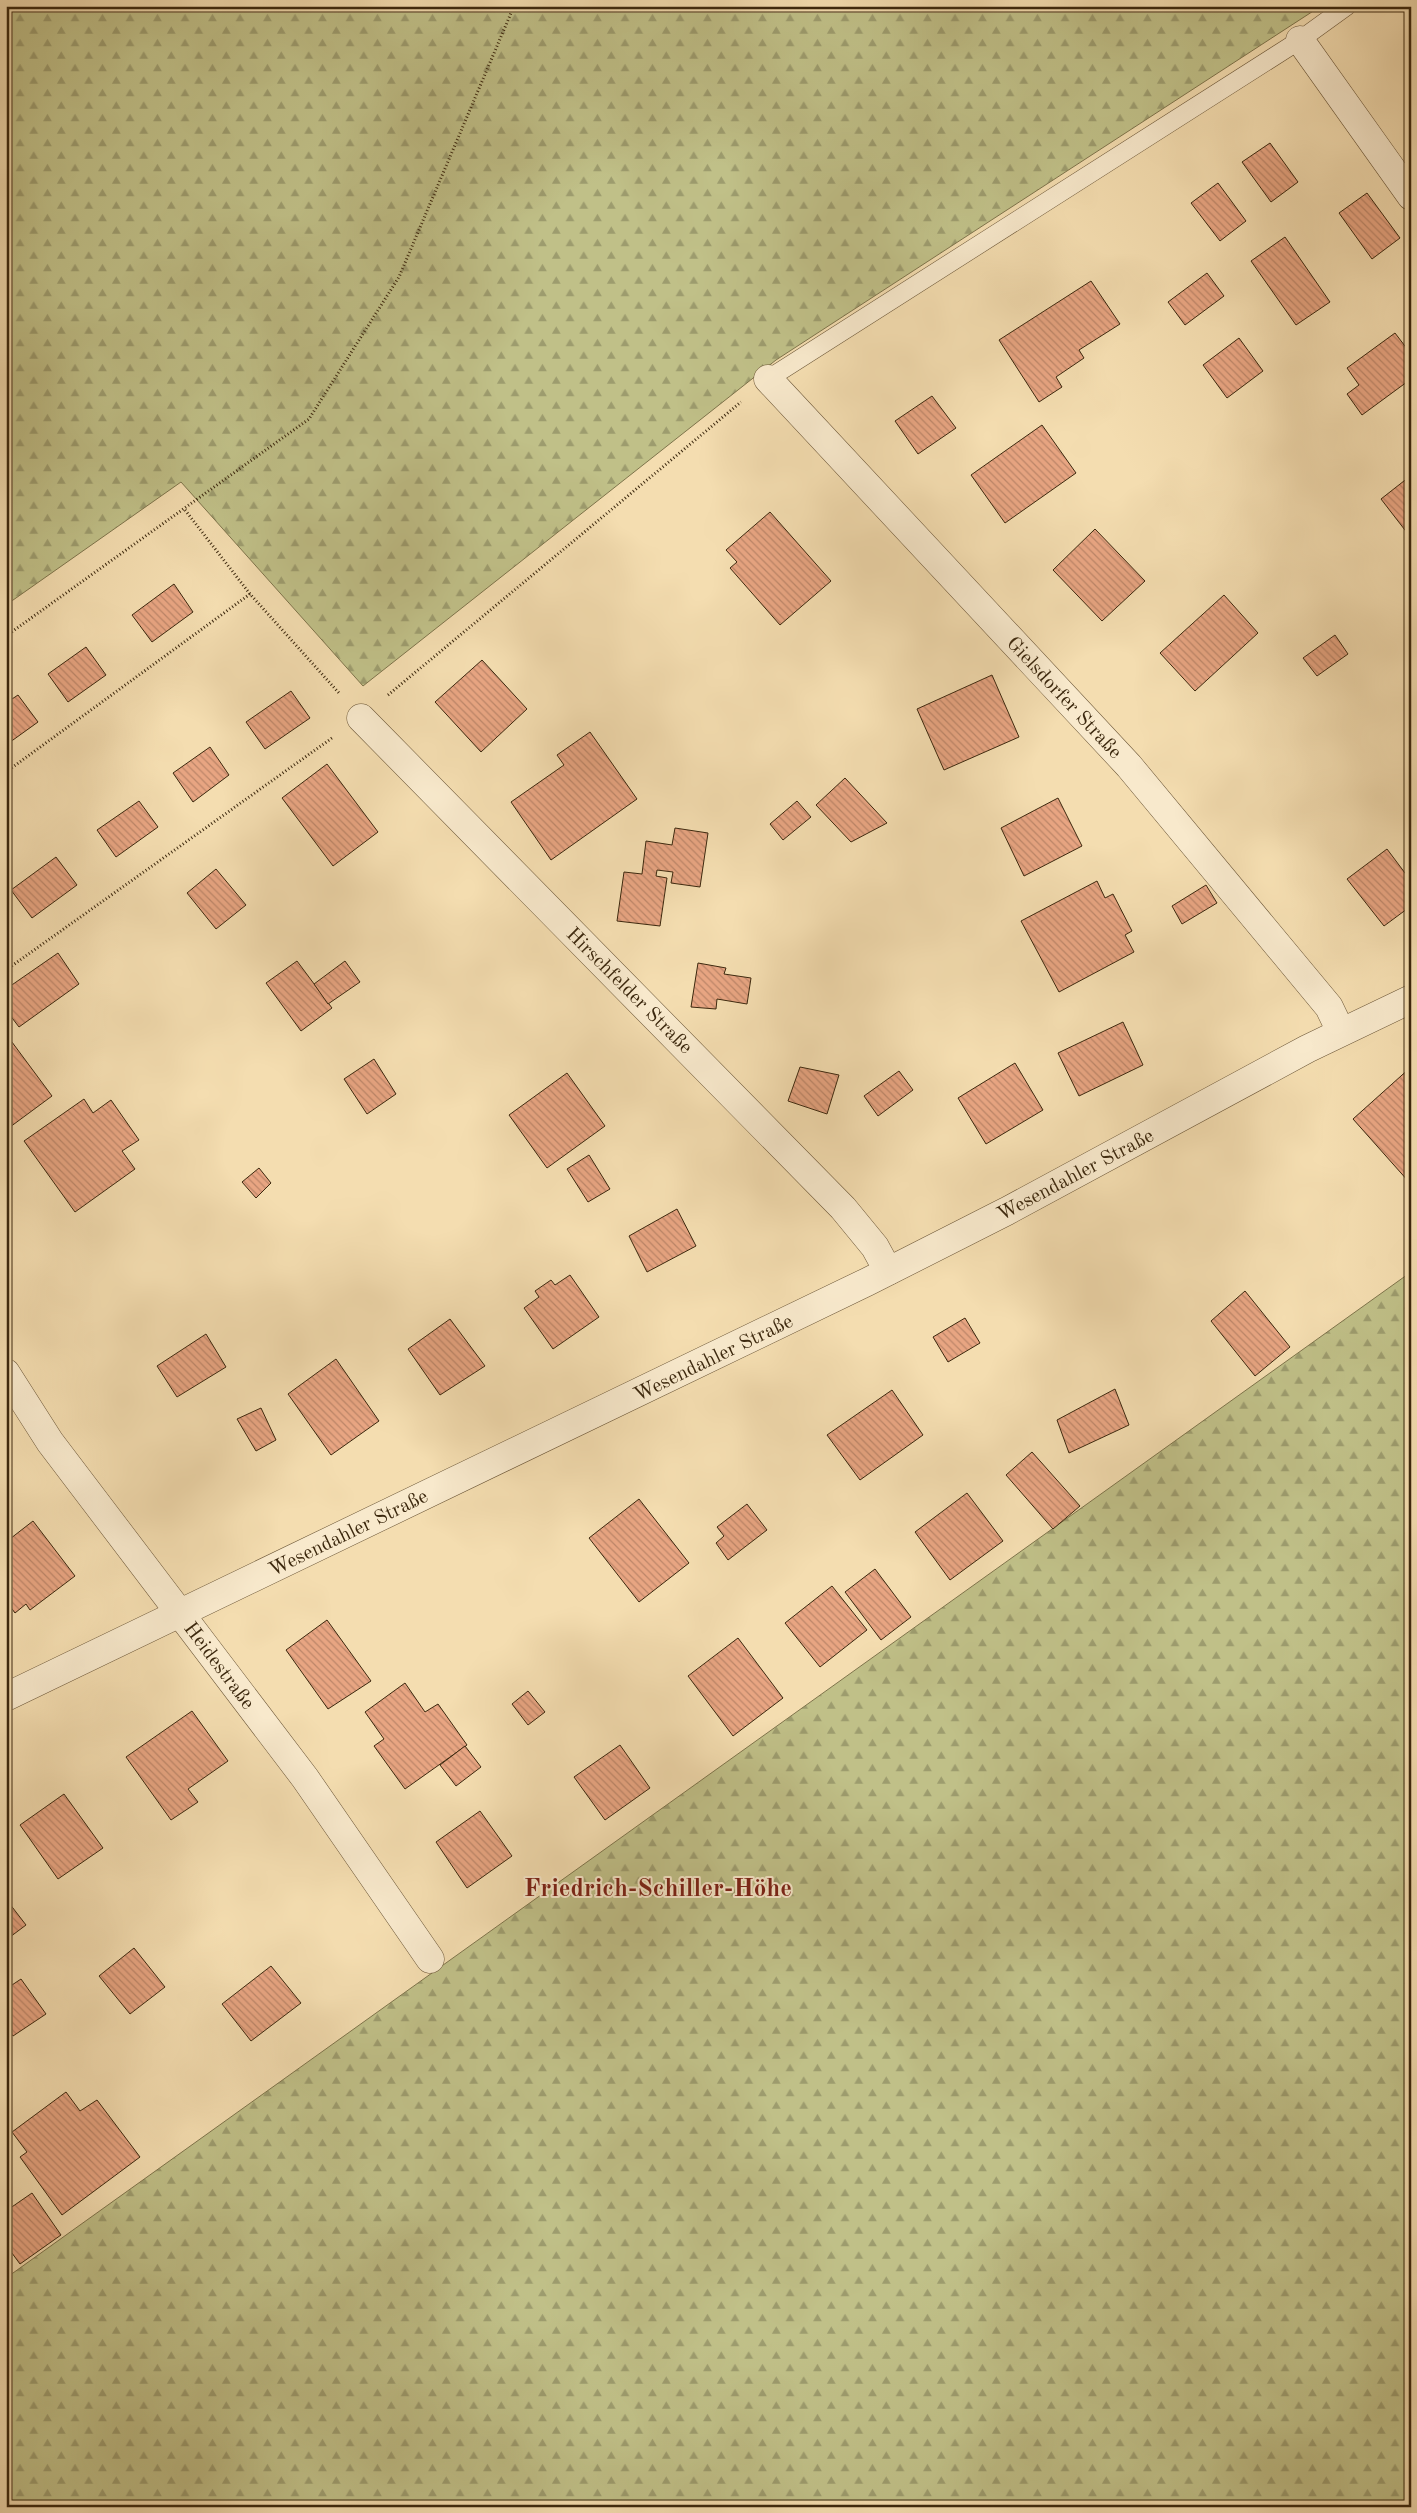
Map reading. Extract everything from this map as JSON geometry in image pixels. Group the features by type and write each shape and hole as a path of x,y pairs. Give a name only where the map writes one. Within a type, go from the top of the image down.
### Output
{"street":[{"path":"1300,40 1411,196"},
{"name":"Gielsdorfer Straße","path":"768,379 1129,766 1329,1007 1341,1032"},
{"name":"Hirschfelder Straße","path":"361,718 843,1208 875,1247 888,1271"},
{"name":"Wesendahler Straße","path":"6,1697 888,1271 1016,1206 1341,1032 1411,999"},
{"name":"Heidestraße","path":"6,1373 50,1442 305,1778 430,1959"}],"lane":[{"path":"768,379 1300,40 1348,6"}],"path":[{"path":"6,636 185,510 309,419 399,277 514,6"},
{"path":"6,970 361,718 768,379"},
{"path":"185,510 250,594 361,718"},
{"path":"6,772 250,594"}],"green space":[{"path":"6,6 1321,6 776,360 363,686 181,482 6,605"},
{"path":"1411,1272 1411,2507 6,2507 6,2278"}],"building":[{"path":"1270,143 1298,182 1271,202 1242,162"},
{"path":"1218,183 1246,221 1220,241 1191,203"},
{"path":"1367,193 1400,238 1372,259 1339,213"},
{"path":"1285,237 1330,302 1296,325 1251,261"},
{"path":"1207,273 1224,296 1185,325 1168,302"},
{"path":"1091,281 1120,324 1079,350 1084,358 1056,377 1062,387 1039,402 999,340"},
{"path":"1395,333 1411,354 1411,379 1362,415 1347,394 1359,385 1347,368"},
{"path":"1239,338 1263,371 1227,398 1203,365"},
{"path":"932,396 956,428 918,454 895,421"},
{"path":"1042,425 1076,473 1005,523 971,475"},
{"path":"1409,477 1411,532 1408,534 1381,499"},
{"path":"770,512 831,581 780,625 730,568 737,562 726,550"},
{"path":"1095,529 1145,581 1102,621 1053,570"},
{"path":"174,584 193,612 152,642 132,615"},
{"path":"1224,595 1258,633 1195,691 1160,653"},
{"path":"1335,635 1348,654 1317,676 1303,658"},
{"path":"86,647 106,675 68,702 48,674"},
{"path":"482,660 527,709 481,752 435,702"},
{"path":"992,675 1019,737 944,770 917,709"},
{"path":"291,691 310,718 265,749 246,722"},
{"path":"18,695 38,722 6,745 6,703"},
{"path":"590,732 637,799 551,860 511,802 564,765 557,755"},
{"path":"210,747 229,775 193,802 173,773"},
{"path":"327,764 378,832 333,866 282,798"},
{"path":"845,778 887,823 851,842 816,805"},
{"path":"1058,798 1082,846 1024,876 1001,828"},
{"path":"139,801 158,827 116,857 97,830"},
{"path":"797,801 811,817 783,840 770,824"},
{"path":"675,828 708,833 700,887 671,883 673,872 657,870 656,876 667,878 660,926 617,921 624,872 642,874 646,841 672,845"},
{"path":"1387,849 1411,881 1411,906 1384,926 1347,879"},
{"path":"56,857 77,885 32,918 11,890"},
{"path":"216,869 246,905 216,929 187,893"},
{"path":"1097,881 1105,898 1113,894 1132,931 1125,935 1134,952 1059,992 1021,921"},
{"path":"1206,885 1217,903 1182,924 1172,906"},
{"path":"58,953 79,984 19,1027 6,1010 6,989"},
{"path":"297,961 332,1008 301,1031 266,983"},
{"path":"345,961 360,982 328,1004 314,984"},
{"path":"698,963 726,968 724,974 751,978 747,1004 717,999 716,1009 691,1007"},
{"path":"1123,1022 1143,1065 1079,1096 1058,1053"},
{"path":"6,1034 52,1096 6,1130"},
{"path":"374,1059 396,1094 367,1114 344,1079"},
{"path":"1015,1063 1043,1110 986,1144 958,1098"},
{"path":"800,1067 839,1075 827,1114 788,1101"},
{"path":"1411,1067 1411,1181 1409,1182 1353,1119"},
{"path":"899,1071 913,1090 878,1116 864,1096"},
{"path":"567,1073 605,1126 547,1168 509,1115"},
{"path":"84,1099 93,1113 111,1100 139,1140 122,1151 135,1169 75,1212 24,1141"},
{"path":"589,1155 610,1189 588,1202 567,1169"},
{"path":"259,1168 271,1183 256,1198 242,1182"},
{"path":"677,1209 696,1246 647,1272 629,1236"},
{"path":"570,1275 599,1317 553,1349 524,1308 539,1297 535,1291 551,1280 555,1285"},
{"path":"1245,1291 1290,1347 1255,1376 1211,1321"},
{"path":"965,1318 980,1343 948,1362 933,1337"},
{"path":"450,1319 485,1366 440,1395 408,1349"},
{"path":"206,1334 226,1367 177,1397 157,1366"},
{"path":"336,1359 379,1421 331,1455 288,1394"},
{"path":"1115,1389 1129,1425 1069,1453 1057,1420"},
{"path":"892,1390 923,1435 860,1480 827,1435"},
{"path":"261,1408 276,1440 256,1451 237,1419"},
{"path":"1032,1452 1080,1506 1053,1529 1006,1475"},
{"path":"967,1493 1003,1541 950,1580 915,1532"},
{"path":"639,1499 689,1563 639,1602 589,1538"},
{"path":"747,1504 767,1530 728,1560 716,1543 724,1536 717,1527"},
{"path":"33,1521 75,1576 30,1610 26,1604 15,1613 6,1601 6,1542"},
{"path":"875,1569 911,1617 881,1640 845,1592"},
{"path":"832,1586 867,1630 820,1667 785,1623"},
{"path":"327,1620 371,1681 328,1709 286,1650"},
{"path":"738,1638 783,1698 733,1736 688,1676"},
{"path":"405,1683 425,1712 438,1704 467,1745 405,1789 374,1746 384,1739 365,1712"},
{"path":"528,1691 545,1712 528,1725 512,1704"},
{"path":"192,1711 228,1761 188,1789 198,1802 171,1820 126,1757"},
{"path":"620,1745 650,1788 605,1820 574,1777"},
{"path":"465,1746 481,1767 456,1786 440,1765"},
{"path":"64,1794 103,1848 58,1879 20,1825"},
{"path":"480,1811 512,1856 467,1888 436,1842"},
{"path":"6,1899 26,1925 6,1940"},
{"path":"134,1948 165,1987 130,2014 99,1976"},
{"path":"271,1966 301,2003 251,2041 222,2004"},
{"path":"21,1979 46,2014 13,2036 6,2027 6,1989"},
{"path":"66,2092 80,2111 97,2100 140,2157 62,2215 20,2157 27,2152 12,2132"},
{"path":"32,2193 61,2235 20,2264 6,2245 6,2211"}],"district":[{"name":"Friedrich-Schiller-Höhe","path":"658,1887"}]}
